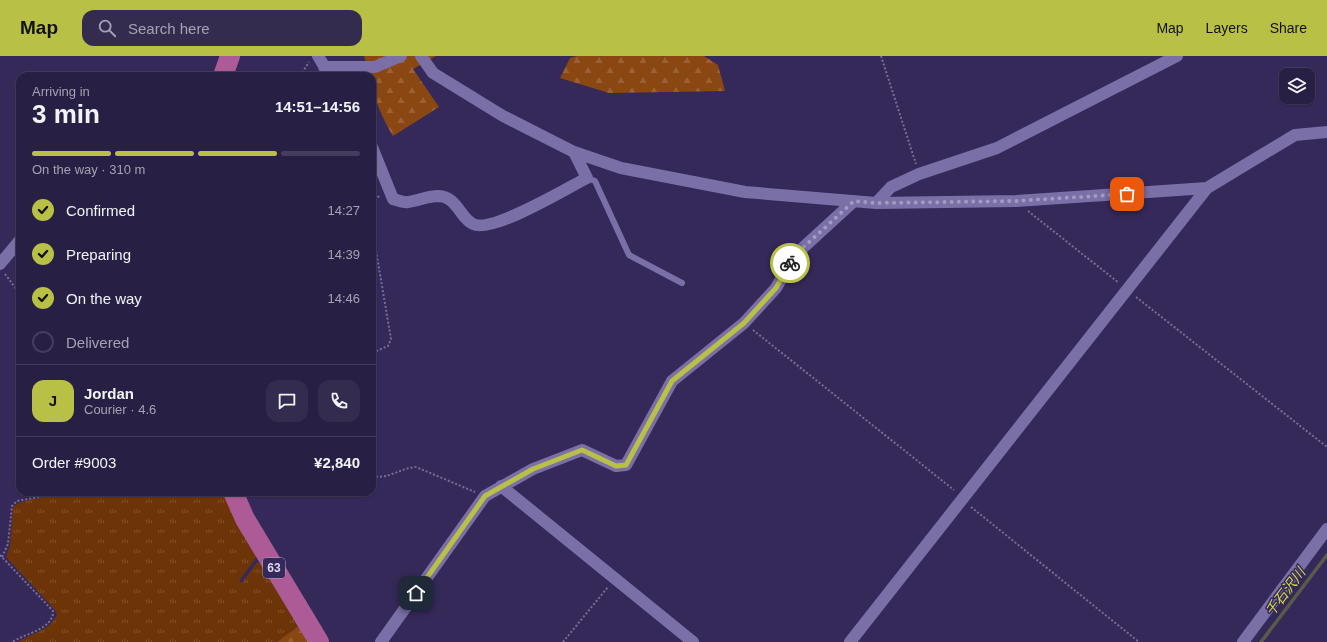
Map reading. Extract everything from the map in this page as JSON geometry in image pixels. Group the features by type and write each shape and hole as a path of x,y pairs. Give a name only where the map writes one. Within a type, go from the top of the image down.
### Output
{"main road":[{"path":"224,72 230,56"},
{"name":"63","path":"235,496 245,519 319,642"}],"street":[{"path":"323,64 375,67 401,56"},
{"path":"421,56 433,73 448,84 503,116 574,152 621,168 745,192 876,203 1016,201 1206,188"},
{"path":"876,203 892,187 919,174 997,148 1178,56"},
{"path":"1315,135 1327,124"},
{"path":"850,642 1206,188 1295,136 1315,135 1327,132"},
{"path":"376,158 393,199 407,202 438,196 447,199 458,206 467,220 474,225 502,222 587,178 574,152"},
{"path":"381,642 485,496 533,469 582,450 616,466 626,465 672,381 744,323 776,288 794,256 854,201"},
{"path":"2,268 16,246"},
{"path":"501,486 693,642"},
{"path":"1243,642 1327,529"}],"lane":[{"path":"587,178 595,181 628,256 682,283"}],"path":[{"path":"881,56 919,174"},
{"path":"303,72 309,62 323,64"},
{"path":"1016,201 1327,447"},
{"path":"376,250 391,339 388,346 376,351"},
{"path":"2,268 16,288"},
{"path":"744,323 1139,642"},
{"path":"376,477 390,476 408,467 416,467 485,496"},
{"path":"12,642 49,623 54,616 53,611 1,556 8,544 12,506 17,501 45,496"},
{"path":"563,642 615,578"}],"green space":[{"path":"364,56 436,56 413,69 439,107 393,136 376,100 376,72 369,72"},
{"path":"577,56 704,56 718,65 725,91 609,93 560,78 570,58"},
{"path":"227,496 258,555 239,581 242,583 257,562 263,563 300,625 277,642 18,642 50,625 57,615 55,610 6,557 10,546 13,507 22,502 49,497"},
{"path":"300,625 311,642 277,642"}],"waterway":[{"name":"千石沢川","path":"1261,642 1327,555"}],"way so far":[{"path":"790,263 794,256 854,201 876,203 1016,201 1127,194"}],"route":[{"path":"416,593 485,496 501,486 533,469 582,450 616,466 626,465 634,453 672,381 744,323 776,288 790,263"}]}
